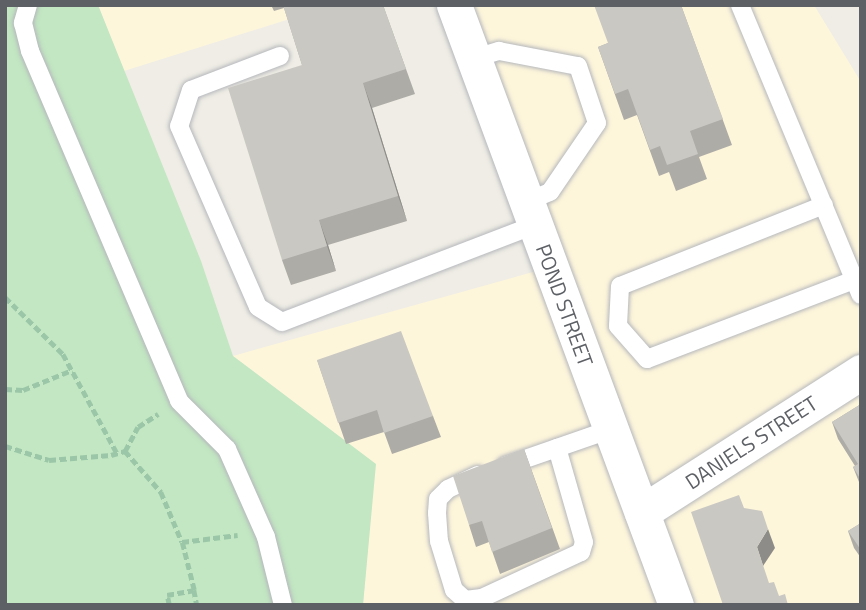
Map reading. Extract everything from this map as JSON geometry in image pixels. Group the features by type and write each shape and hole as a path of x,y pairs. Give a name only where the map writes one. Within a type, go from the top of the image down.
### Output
{"street":[{"name":"POND STREET","path":"454,5 642,512 667,600"},
{"name":"DANIELS STREET","path":"642,512 861,372"}],"lane":[{"path":"28,5 23,23 30,51 181,404 227,449 264,530 283,605"},
{"path":"740,5 824,205 858,287 647,359 618,326 620,286 824,205"},
{"path":"280,56 191,90 179,126 258,307 282,322 530,213 550,192 597,123 578,66 499,51 472,59"},
{"path":"557,448 584,542 581,552 566,562 465,600 454,590 439,541 438,499 448,489 557,448 611,429"}],"path":[{"path":"5,297 53,340 117,453"},
{"path":"5,389 23,390 72,370"},
{"path":"5,446 49,460 117,453 125,451 138,427 181,404"},
{"path":"125,451 161,492 182,542 197,605"},
{"path":"182,542 264,530"},
{"path":"169,605 167,595 194,590"}],"shaded area":[{"path":"98,5 334,5 124,71"},
{"path":"450,5 814,5 861,82 861,605 363,605 375,464 233,356 540,270"}],"green space":[{"path":"5,5 98,5 201,261 233,356 376,464 363,605 5,605"}],"building":[{"path":"283,5 383,5 406,69 363,83 398,196 319,220 327,246 282,260 228,88 302,65"},
{"path":"594,5 681,5 723,119 690,131 698,154 667,165 660,146 650,150 628,89 615,94 598,47 608,43"},
{"path":"401,331 433,416 384,433 377,410 338,423 317,360"},
{"path":"861,404 861,480 853,467 858,464 832,422"},
{"path":"524,449 552,528 492,552 482,521 469,525 453,476"},
{"path":"739,495 744,508 762,511 768,529 757,547 769,583 774,582 779,596 785,594 788,605 723,605 691,512"},
{"path":"861,523 861,550 848,531"}]}
